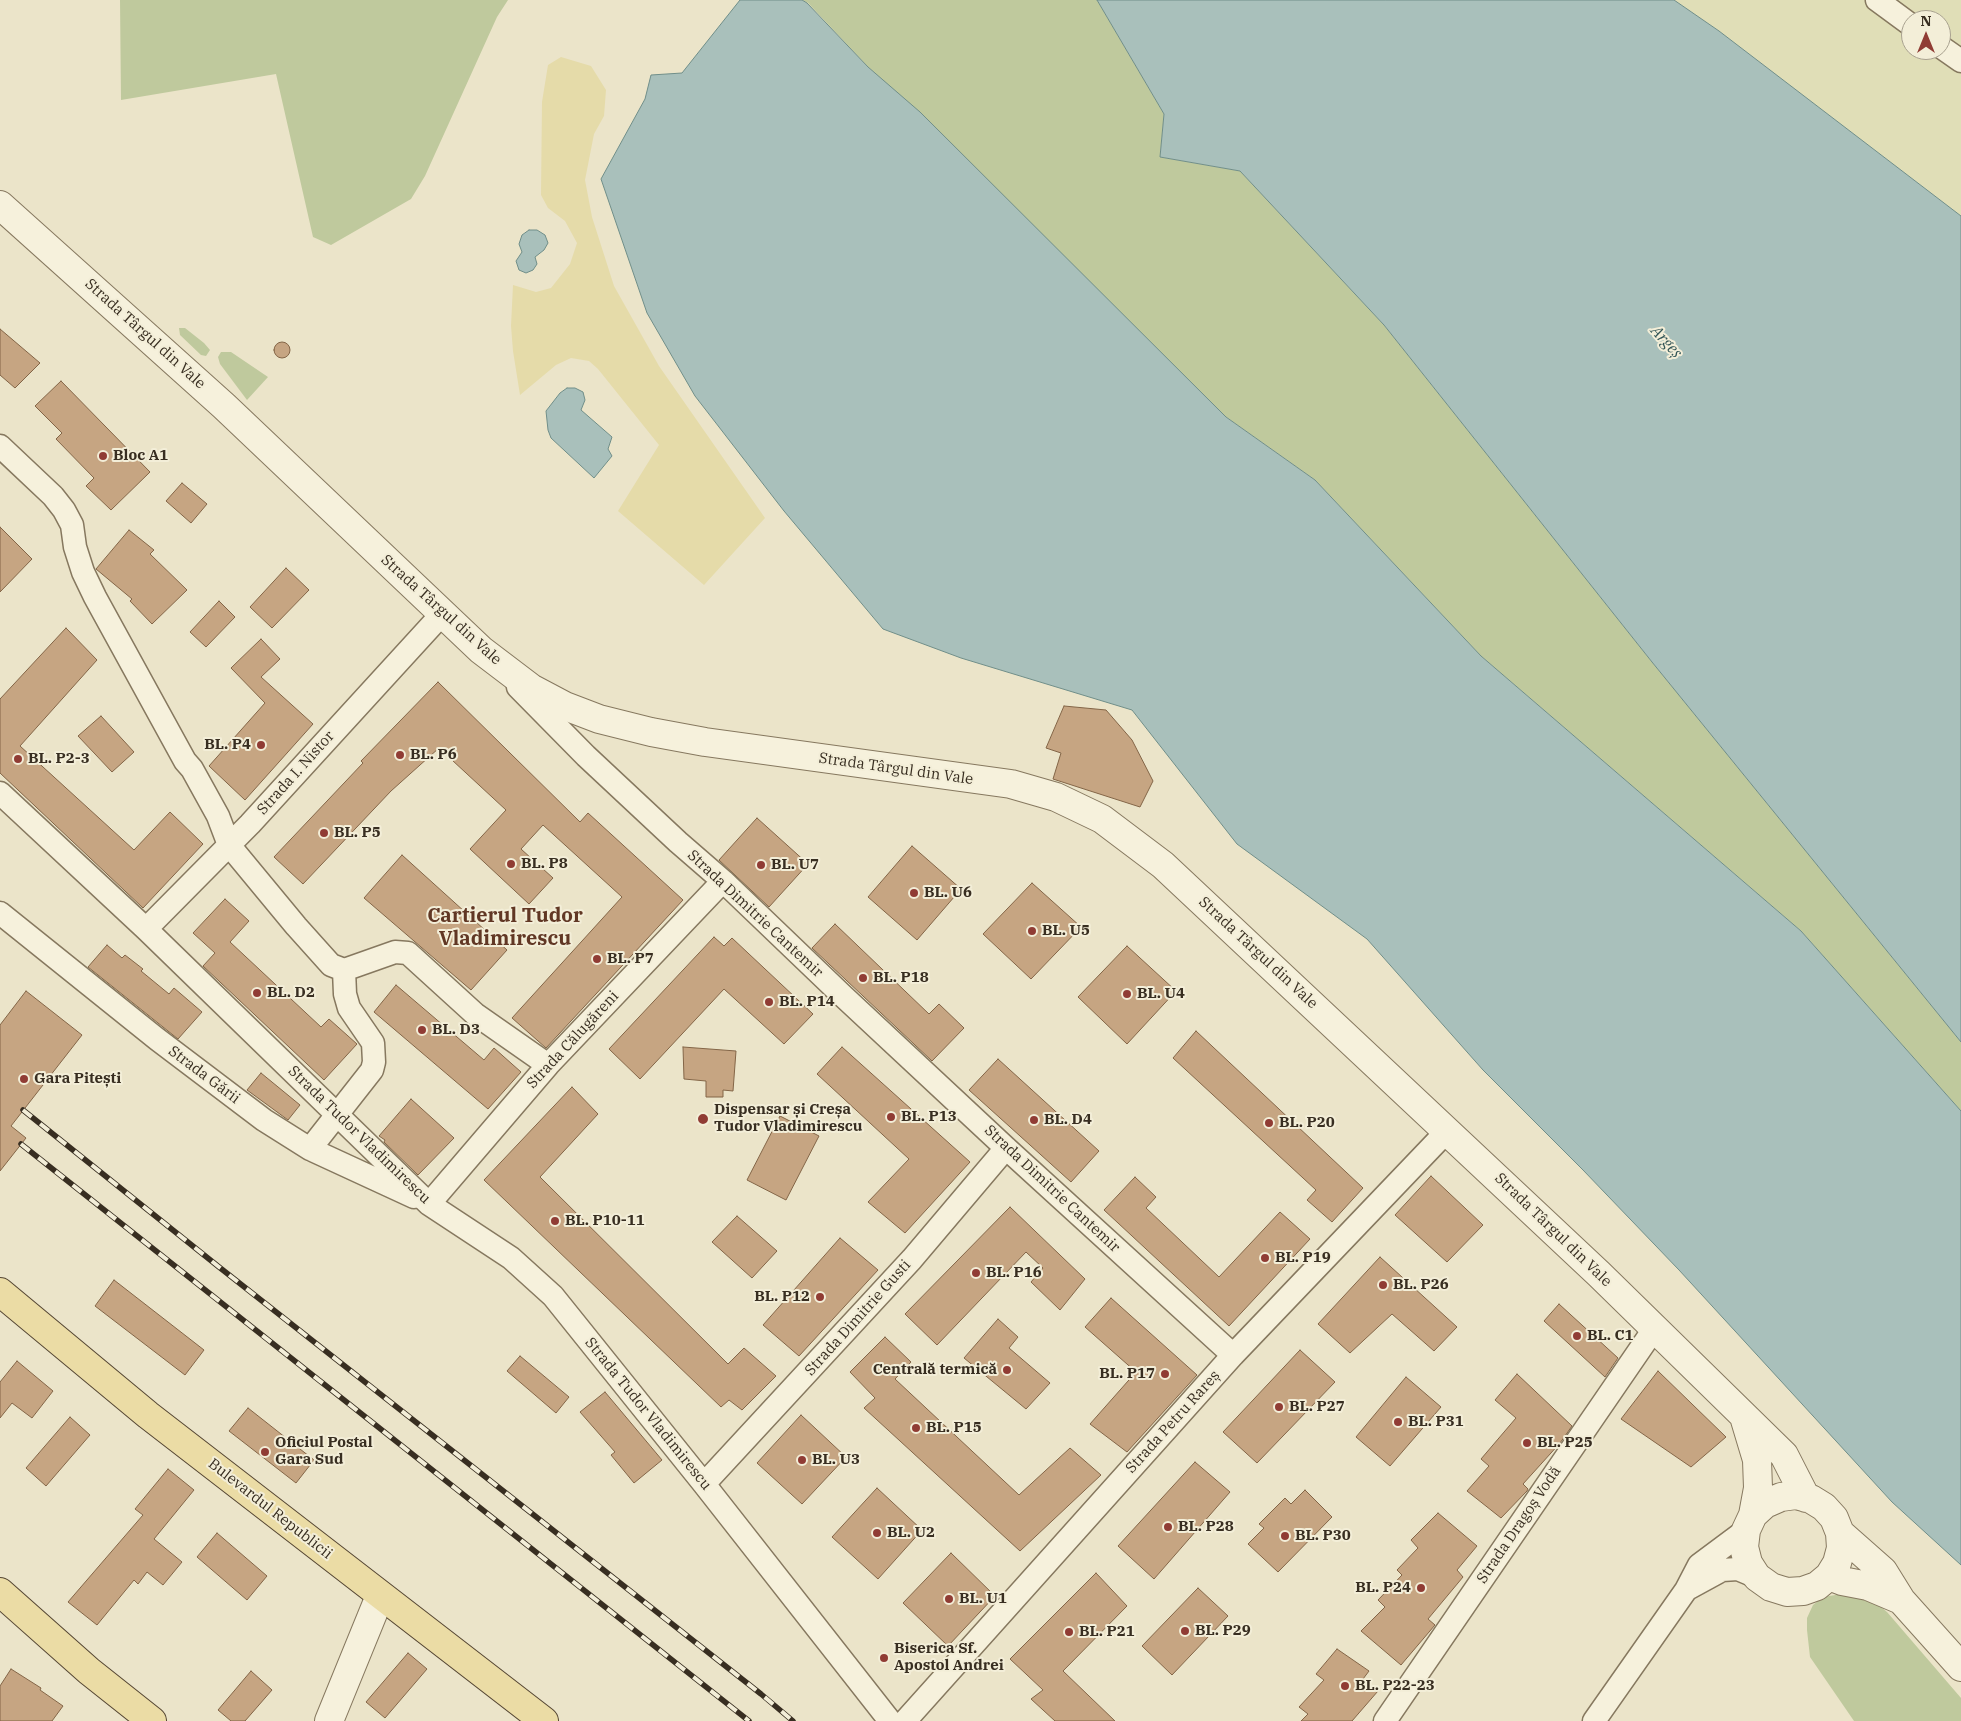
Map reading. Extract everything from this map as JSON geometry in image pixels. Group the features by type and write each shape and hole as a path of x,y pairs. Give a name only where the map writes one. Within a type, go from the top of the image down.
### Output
{"main road":[{"name":"Bulevardul Republicii","path":"5,1306 544,1721"},
{"path":"0,1592 76,1660 152,1721"}],"street":[{"path":"1877,0 1901,18"},
{"name":"Strada Târgul din Vale","path":"0,205 224,406 481,650 531,688 565,706 598,719 651,732 705,742 1010,784 1056,797 1102,819 1164,865 1599,1274 1745,1419 1784,1455 1806,1498"},
{"path":"0,446 53,496 64,510 72,526 75,547 83,572 95,597 218,816 229,845 296,926 332,965 344,970 395,952 408,952 476,1014 548,1065"},
{"name":"Strada I. Nistor","path":"146,930 229,845 442,614"},
{"name":"Strada Dimitrie Cantemir","path":"481,650 586,756 678,842 723,881 1006,1148 1233,1355"},
{"name":"Strada Tudor Vladimirescu","path":"0,793 146,930 429,1204 511,1258 553,1296 704,1484 890,1721"},
{"name":"Strada Călugăreni","path":"429,1204 548,1065 723,881"},
{"name":"Strada Gării","path":"0,913 157,1040 264,1120 310,1149 429,1204"},
{"path":"310,1149 372,1070 375,1053 373,1043 349,1008 345,994 344,970"},
{"name":"Strada Petru Rareș","path":"905,1721 1233,1355 1448,1130"},
{"name":"Strada Dimitrie Gusti","path":"704,1484 912,1258 1006,1148"},
{"name":"Strada Dragoș Vodă","path":"1385,1721 1654,1328"},
{"name":"Strada Târgul din Vale","path":"1745,1419 1757,1460 1758,1488 1744,1547 1748,1563 1758,1577"},
{"path":"1594,1721 1686,1590 1699,1565 1750,1523 1765,1504 1781,1497 1796,1495 1824,1507 1834,1518 1840,1533 1840,1556 1838,1563 1829,1576 1817,1586 1802,1591 1787,1592 1771,1587 1758,1577 1738,1569 1722,1570 1686,1590"},
{"path":"1840,1533 1882,1571 1901,1600 1961,1667"},
{"path":"1829,1576 1842,1581 1868,1586 1901,1600"},
{"path":"329,1721 380,1596"}],"shaded area":[{"path":"1674,0 1961,0 1961,216 1719,31"}],"green space":[{"path":"120,0 508,0 497,17 425,176 411,199 331,245 313,237 276,74 121,100"},
{"path":"802,0 1097,0 1164,114 1160,157 1240,171 1384,325 1652,662 1961,1042 1961,1111 1801,931 1481,656 1315,480 1226,417 868,67 808,3"},
{"path":"179,328 185,328 204,343 210,350 206,356 201,355 180,335"},
{"path":"221,352 231,352 268,377 247,400 220,364 218,357"},
{"path":"1848,1593 1875,1602 1887,1612 1961,1698 1961,1721 1854,1721 1810,1657 1807,1630 1807,1618 1813,1605 1823,1597"}],"sand":[{"path":"561,57 591,66 606,90 604,116 594,134 585,180 592,217 614,286 659,366 765,518 704,585 618,511 659,445 598,369 589,361 571,358 556,365 520,395 511,326 513,285 536,292 551,288 570,264 577,243 565,221 548,208 541,195 542,102 548,65"}],"water":[{"path":"740,0 802,0 807,3 868,67 920,112 1226,417 1315,480 1481,656 1801,931 1961,1111 1961,1565 1892,1502 1679,1270 1483,1070 1367,939 1237,844 1132,710 961,658 883,629 784,511 695,396 647,313 601,179 645,99 651,75 682,73"},
{"name":"Argeș","path":"1097,0 1674,0 1719,31 1961,216 1961,1042 1652,662 1384,325 1240,171 1160,157 1164,114"},
{"path":"529,230 537,230 545,235 548,243 544,250 535,257 537,264 533,270 526,273 519,270 516,261 522,252 519,244 522,235"},
{"path":"567,388 575,388 583,392 585,400 581,410 612,437 608,449 612,456 594,478 551,438 548,430 546,411 560,393"}],"building":[{"path":"0,329 40,363 15,388 0,375"},
{"path":"279,342 285,342 290,347 288,356 279,358 274,353 274,347"},
{"name":"Bloc A1","path":"61,381 150,472 111,510 86,486 94,478 56,439 62,433 35,406"},
{"path":"182,483 207,504 191,523 166,501"},
{"path":"0,527 32,559 0,592"},
{"path":"129,530 154,550 150,554 187,590 152,624 130,601 132,599 96,569"},
{"path":"286,568 309,590 272,628 250,607"},
{"path":"219,601 235,617 206,647 190,632"},
{"name":"BL. P2-3","path":"66,628 97,660 20,746 134,850 170,812 203,844 143,908 0,773 0,699"},
{"name":"BL. P4","path":"261,639 280,659 261,677 313,724 245,800 209,766 265,703 231,668"},
{"path":"438,682 580,822 588,813 683,900 546,1048 512,1018 622,897 543,825 521,849 553,878 529,904 470,849 506,810 439,748 391,791 303,884 274,857 363,763 361,761"},
{"path":"1064,706 1106,710 1132,740 1153,781 1140,807 1053,779 1061,753 1046,748"},
{"path":"101,716 134,752 112,772 78,736"},
{"name":"BL. U7","path":"757,818 808,864 769,907 719,860"},
{"name":"BL. U6","path":"912,846 961,889 917,940 868,897"},
{"path":"402,855 507,950 471,990 364,898"},
{"name":"BL. U5","path":"1032,883 1081,927 1031,979 983,934"},
{"name":"BL. D2","path":"225,899 249,921 230,942 321,1027 329,1019 357,1044 324,1080 203,966 215,953 193,933"},
{"name":"BL. P18","path":"835,924 929,1014 939,1004 964,1028 932,1061 812,948"},
{"name":"BL. P14","path":"714,937 724,946 732,938 813,1014 784,1044 724,989 640,1079 609,1049"},
{"path":"107,945 122,958 125,955 143,969 141,971 169,994 174,988 202,1012 178,1039 88,967"},
{"name":"BL. U4","path":"1127,946 1176,991 1127,1044 1078,997"},
{"name":"BL. D3","path":"396,985 484,1060 494,1048 521,1072 488,1109 374,1012"},
{"name":"Gara Pitești","path":"26,991 82,1035 11,1126 26,1138 0,1171 0,1025"},
{"name":"BL. P20","path":"1196,1031 1363,1188 1332,1222 1307,1200 1316,1190 1173,1058"},
{"path":"683,1047 736,1051 733,1091 723,1090 723,1097 706,1097 706,1081 684,1079"},
{"name":"BL. P13","path":"842,1047 970,1162 905,1233 868,1202 909,1159 817,1074"},
{"name":"BL. D4","path":"998,1059 1099,1151 1071,1182 969,1090"},
{"path":"261,1073 300,1105 288,1120 247,1090"},
{"name":"BL. P10-11","path":"572,1087 598,1114 540,1177 728,1364 744,1348 776,1376 742,1410 729,1400 721,1407 484,1180"},
{"path":"411,1099 454,1138 418,1175 379,1136"},
{"path":"780,1116 819,1136 786,1200 747,1180"},
{"path":"1431,1176 1483,1225 1447,1262 1395,1215"},
{"name":"BL. P19","path":"1135,1177 1156,1197 1146,1208 1219,1277 1280,1212 1310,1239 1229,1326 1104,1210"},
{"name":"BL. P16","path":"1010,1207 1085,1279 1060,1310 1031,1282 1043,1268 1026,1252 937,1345 905,1314"},
{"path":"737,1216 777,1251 752,1278 712,1242"},
{"name":"BL. P12","path":"840,1238 878,1270 799,1356 763,1325"},
{"name":"BL. P26","path":"1380,1257 1457,1327 1434,1351 1392,1314 1350,1353 1318,1324"},
{"path":"114,1280 204,1350 185,1375 95,1306"},
{"name":"BL. P17","path":"1111,1298 1197,1375 1127,1452 1090,1424 1136,1372 1085,1327"},
{"name":"BL. C1","path":"1559,1304 1618,1358 1605,1377 1544,1321"},
{"name":"Centrală termică","path":"998,1319 1018,1337 1009,1348 1050,1383 1026,1409 964,1358"},
{"name":"BL. P15","path":"885,1337 911,1362 895,1379 1019,1495 1070,1448 1101,1475 1020,1551 864,1408 875,1398 850,1372"},
{"name":"BL. P27","path":"1300,1350 1335,1382 1257,1463 1223,1432"},
{"path":"520,1356 569,1397 556,1413 507,1371"},
{"path":"17,1361 53,1391 32,1418 12,1403 0,1418 0,1382"},
{"path":"1658,1371 1726,1437 1691,1467 1621,1419"},
{"name":"BL. P25","path":"1517,1374 1572,1426 1560,1443 1523,1484 1528,1489 1527,1491 1501,1518 1467,1491 1489,1466 1481,1459 1516,1418 1495,1400"},
{"name":"BL. P31","path":"1406,1377 1441,1407 1390,1466 1356,1437"},
{"path":"605,1392 662,1460 634,1483 611,1455 615,1452 580,1412"},
{"path":"248,1408 314,1460 296,1483 229,1431"},
{"name":"BL. U3","path":"801,1415 846,1457 802,1504 757,1463"},
{"path":"70,1417 90,1435 46,1486 26,1468"},
{"name":"BL. P28","path":"1195,1462 1230,1492 1154,1579 1118,1546"},
{"path":"168,1469 194,1490 154,1539 182,1562 163,1585 147,1572 138,1584 134,1580 97,1625 68,1602 143,1515 135,1509"},
{"name":"BL. U2","path":"877,1488 922,1530 878,1579 832,1537"},
{"name":"BL. P30","path":"1305,1490 1332,1517 1278,1572 1248,1544 1264,1528 1259,1524 1285,1498 1291,1504"},
{"name":"BL. P24","path":"1438,1513 1477,1546 1457,1570 1463,1577 1428,1619 1435,1625 1401,1665 1361,1631 1385,1607 1378,1600 1402,1575 1397,1570 1418,1548 1411,1540"},
{"path":"217,1533 267,1576 247,1600 197,1557"},
{"name":"BL. U1","path":"951,1553 995,1596 948,1646 903,1603"},
{"name":"BL. P21","path":"1096,1573 1127,1606 1063,1671 1115,1721 1055,1721 1031,1699 1043,1690 1010,1659"},
{"name":"BL. P29","path":"1198,1588 1228,1616 1172,1675 1142,1646"},
{"name":"BL. P22-23","path":"1337,1649 1369,1671 1363,1679 1378,1691 1352,1721 1301,1721 1308,1714 1299,1707 1324,1680 1316,1674"},
{"path":"408,1653 427,1669 385,1718 366,1702"},
{"path":"11,1669 41,1688 40,1690 63,1706 52,1721 0,1721 0,1686"},
{"path":"251,1671 272,1690 245,1721 231,1721 218,1710"}],"railway":[{"path":"23,1110 793,1721"},
{"path":"21,1144 749,1721"}],"place":[{"name":"Bloc A1","path":"103,456"},
{"name":"BL. P4","path":"261,745"},
{"name":"BL. P6","path":"400,755"},
{"name":"BL. P2-3","path":"18,759"},
{"name":"BL. P5","path":"324,833"},
{"name":"BL. P8","path":"511,864"},
{"name":"BL. U7","path":"761,865"},
{"name":"BL. U6","path":"914,893"},
{"name":"BL. U5","path":"1032,931"},
{"name":"BL. P7","path":"597,959"},
{"name":"BL. P18","path":"863,978"},
{"name":"BL. D2","path":"257,993"},
{"name":"BL. U4","path":"1127,994"},
{"name":"BL. P14","path":"769,1002"},
{"name":"BL. D3","path":"422,1030"},
{"name":"Gara Pitești","path":"24,1079"},
{"name":"BL. P13","path":"891,1117"},
{"name":"Dispensar și Creșa Tudor Vladimirescu","path":"703,1119"},
{"name":"BL. D4","path":"1034,1120"},
{"name":"BL. P20","path":"1269,1123"},
{"name":"BL. P10-11","path":"555,1221"},
{"name":"BL. P19","path":"1265,1258"},
{"name":"BL. P16","path":"976,1273"},
{"name":"BL. P26","path":"1383,1285"},
{"name":"BL. P12","path":"820,1297"},
{"name":"BL. C1","path":"1577,1336"},
{"name":"Centrală termică","path":"1007,1370"},
{"name":"BL. P17","path":"1165,1374"},
{"name":"BL. P27","path":"1279,1407"},
{"name":"BL. P31","path":"1398,1422"},
{"name":"BL. P15","path":"916,1428"},
{"name":"BL. P25","path":"1527,1443"},
{"name":"Oficiul Postal Gara Sud","path":"265,1452"},
{"name":"BL. U3","path":"802,1460"},
{"name":"BL. P28","path":"1168,1527"},
{"name":"BL. U2","path":"877,1533"},
{"name":"BL. P30","path":"1285,1536"},
{"name":"BL. P24","path":"1421,1588"},
{"name":"BL. U1","path":"949,1599"},
{"name":"BL. P29","path":"1185,1631"},
{"name":"BL. P21","path":"1069,1632"},
{"name":"Biserica Sf. Apostol Andrei","path":"884,1658"},
{"name":"BL. P22-23","path":"1345,1686"}],"district":[{"name":"Cartierul Tudor Vladimirescu","path":"505,928"}]}
